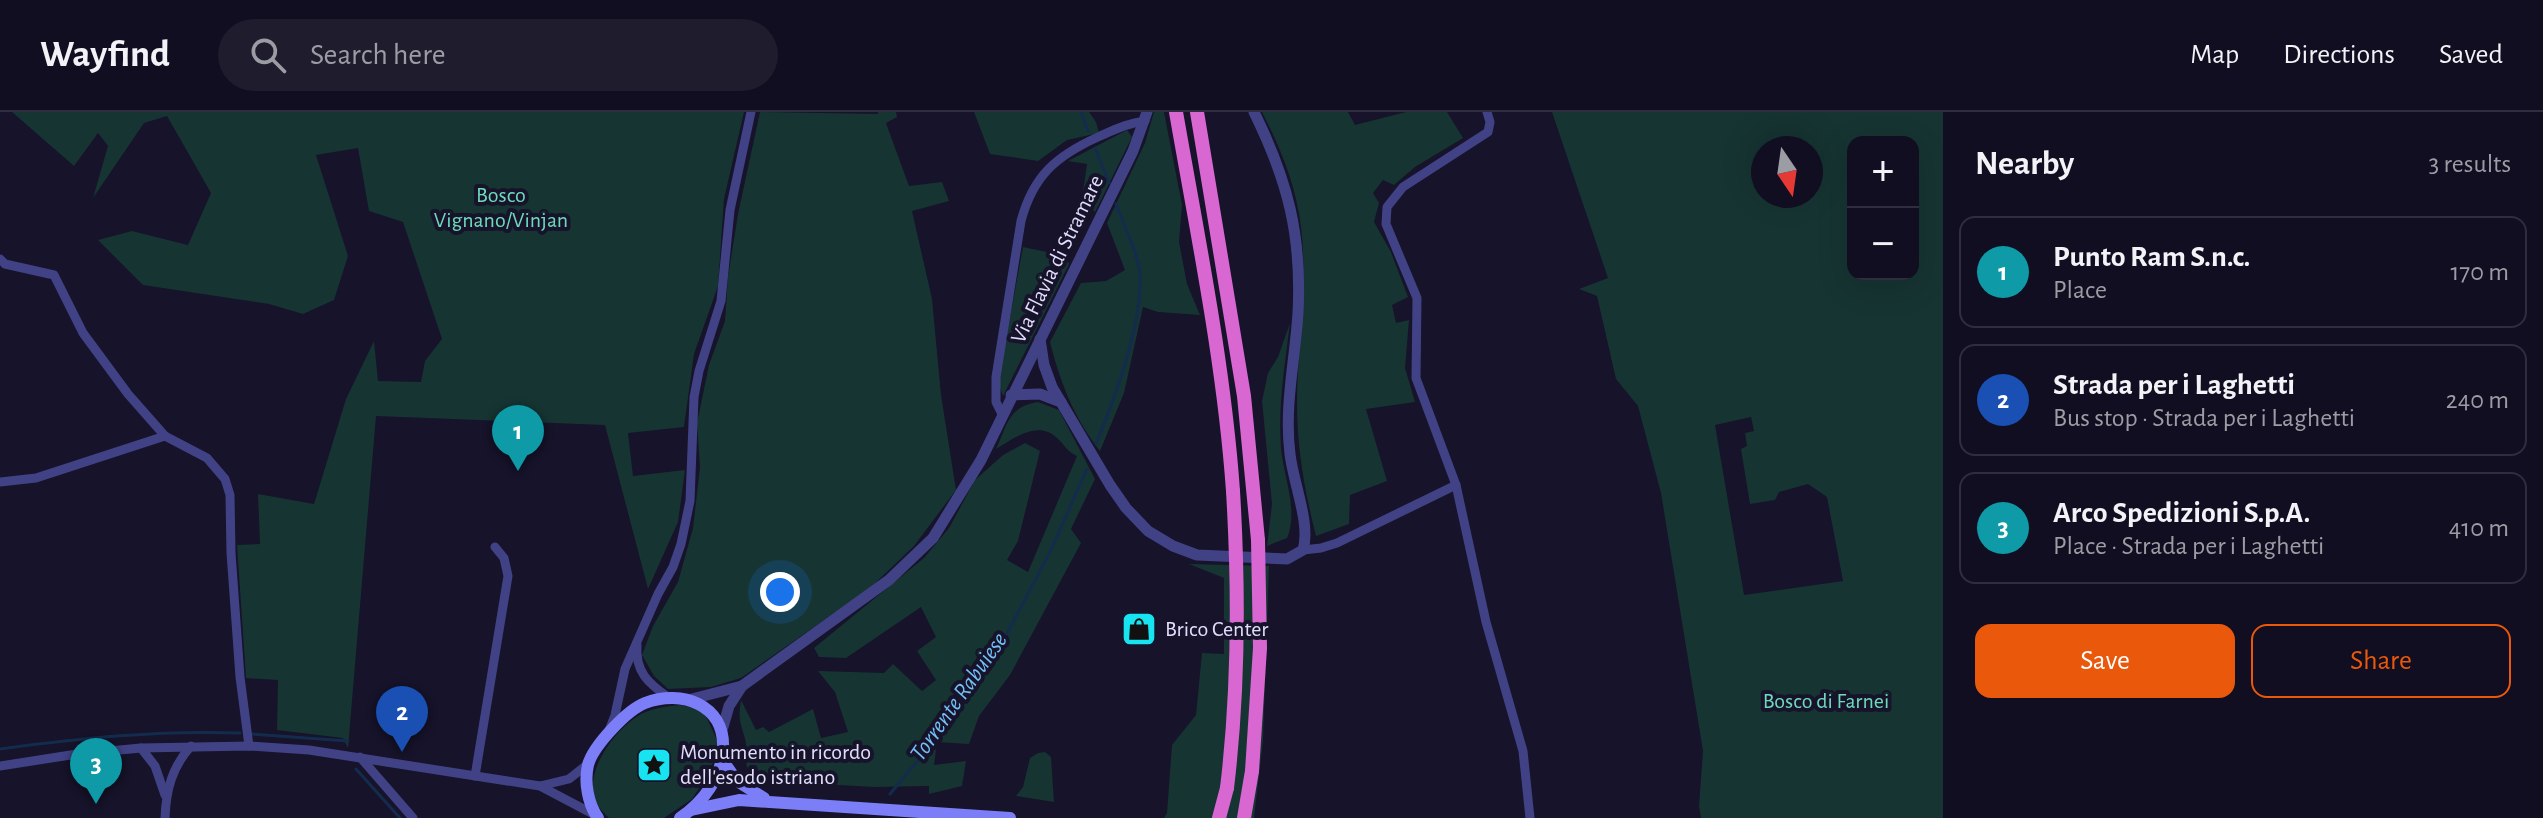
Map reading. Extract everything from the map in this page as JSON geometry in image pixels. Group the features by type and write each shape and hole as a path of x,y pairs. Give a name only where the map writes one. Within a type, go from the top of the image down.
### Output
{"highway":[{"path":"1176,112 1212,322 1233,491 1239,632 1235,723 1222,818"},
{"path":"1197,112 1244,396 1258,540 1260,660 1246,818"}],"main road":[{"name":"Via Flavia di Stramare","path":"588,764 607,734 644,703 669,698 688,700 708,708 723,727 723,761 711,788 680,818"},
{"path":"723,761 737,781 771,801"},
{"path":"588,764 589,800 597,816"},
{"path":"691,810 739,800 1010,818"}],"street":[{"path":"607,734 615,715 625,669 673,567 686,524 691,489 694,397 721,301 730,210 751,112"},
{"path":"1254,112 1275,157 1296,229 1298,301 1289,412 1290,453 1306,533 1303,550"},
{"path":"1487,112 1490,122 1488,132 1413,179 1392,198 1386,215 1388,231 1417,298 1418,389 1456,485 1486,622 1523,751 1530,818"},
{"name":"Via Flavia di Stramare","path":"688,700 742,686 877,589 933,538 981,460 1146,117"},
{"name":"Via Flavia di Stramare","path":"1002,414 996,402 996,377 1027,199 1048,169 1072,149 1146,117"},
{"path":"0,259 21,269 54,275 71,313 100,359 165,436 214,463 228,485 240,677 249,746"},
{"path":"1040,339 1048,377 1126,508 1148,531 1173,546 1197,555 1287,559 1303,550 1337,543 1456,485"},
{"path":"1040,394 1032,386 1025,370 1041,371 1048,377"},
{"path":"1011,395 1040,394 1061,402"},
{"path":"0,482 36,478 165,436"},
{"path":"475,776 508,576 504,558 495,547"},
{"path":"638,638 636,658 640,672 650,685 669,698"},
{"name":"Via Flavia di Stramare","path":"723,727 729,706 742,686"},
{"path":"165,818 166,798 175,768 191,746"},
{"path":"0,766 89,752 141,748 249,746 309,750 540,786 597,816"},
{"path":"141,748 155,766 166,798"},
{"path":"360,757 413,818"},
{"path":"540,786 569,779 588,764"}],"green space":[{"name":"Bosco Vignano/Vinjan","path":"12,112 744,112 724,199 718,286 694,354 684,427 628,433 633,476 685,470 678,522 648,589 605,425 376,416 348,748 343,738 277,730 278,680 246,678 237,545 260,544 258,494 314,504 346,399 374,341 378,381 421,382 425,361 442,339 403,222 369,211 358,148 316,155 348,256 334,300 303,314 269,304 143,285 98,240 132,231 188,245 211,193 167,116 144,123 93,198 108,146 98,133 74,166"},
{"path":"760,112 896,112 897,117 886,123 909,186 942,182 949,201 912,211 932,299 941,395 956,490 914,546 870,588 741,678 711,687 668,689 654,676 642,655 653,626 678,582 693,528 700,467 697,423 709,365 725,321 738,214"},
{"path":"974,112 1089,112 1099,133 1067,140 1038,161 990,154"},
{"path":"1154,112 1164,112 1182,205 1179,242 1187,284 1200,315 1158,312 1143,307 1124,393 1100,451 1069,399 1050,342 1081,283 1106,281 1125,270 1107,223 1145,143"},
{"path":"1262,112 1348,112 1355,125 1406,112 1447,112 1463,138 1415,167 1394,185 1383,180 1373,193 1379,203 1374,222 1391,252 1408,297 1392,305 1396,323 1409,320 1405,368 1415,402 1366,409 1387,481 1350,495 1349,524 1316,536 1302,471 1297,421 1303,293 1301,227 1287,168"},
{"name":"Bosco di Farnei","path":"1552,112 1943,112 1943,818 1701,818 1703,751 1661,493 1638,406 1616,379 1597,296 1579,289 1608,278","holes":["1751,417 1754,431 1745,433 1747,446 1741,449 1750,504 1775,500 1779,492 1808,484 1827,497 1843,581 1744,595 1715,425"]},
{"path":"1127,130 1132,137 1095,212 1082,198 1087,164 1068,161"},
{"path":"1023,247 1066,256 1069,264 1003,396 998,382"},
{"path":"1290,323 1280,431 1291,505 1290,527 1287,538 1267,546 1272,504 1262,401 1268,373 1278,357"},
{"path":"1038,402 1059,410 1095,479 1071,529 1081,543 1010,675 979,716 969,744 937,742 934,765 966,761 962,786 929,794 929,786 874,787 767,781 751,772 746,764 740,720 741,700 756,730 763,727 769,732 813,709 821,738 848,732 835,692 818,671 884,673 893,664 922,691 936,680 917,651 936,637 921,607 846,658 819,657 814,648 924,558 949,528 975,480 1003,455 1025,443 1040,451 1018,541 1007,560 1028,572 1077,456 1050,433 1042,431 1026,433 996,449 1015,412"},
{"path":"1189,564 1269,566 1263,740 1254,818 1164,818 1167,813 1172,745 1196,715 1202,653 1224,654 1224,578"},
{"path":"680,705 703,710 718,742 711,770 692,799 664,818 609,818 596,803 593,791 594,778 604,752 622,729 643,713"},
{"path":"1045,752 1051,757 1054,802 1016,796 1023,787 1030,758"}],"waterway":[{"name":"Torrente Rabuiese","path":"1081,112 1088,131"},
{"name":"Torrente Rabuiese","path":"1095,148 1109,183"},
{"name":"Torrente Rabuiese","path":"1096,444 1126,361 1139,295 1137,258 1116,204"},
{"name":"Torrente Rabuiese","path":"890,794 920,758 1003,641 1050,552 1087,469"},
{"path":"0,749 120,736 240,733"},
{"path":"252,734 348,741"},
{"path":"356,769 400,818"}],"place":[{"name":"Punto Ram S.n.c.","path":"518,471"},
{"name":"Brico Center","path":"1139,629"},
{"name":"Strada per i Laghetti","path":"402,752"},
{"name":"Monumento in ricordo dell'esodo istriano","path":"654,765"},
{"name":"Arco Spedizioni S.p.A.","path":"96,804"}]}
